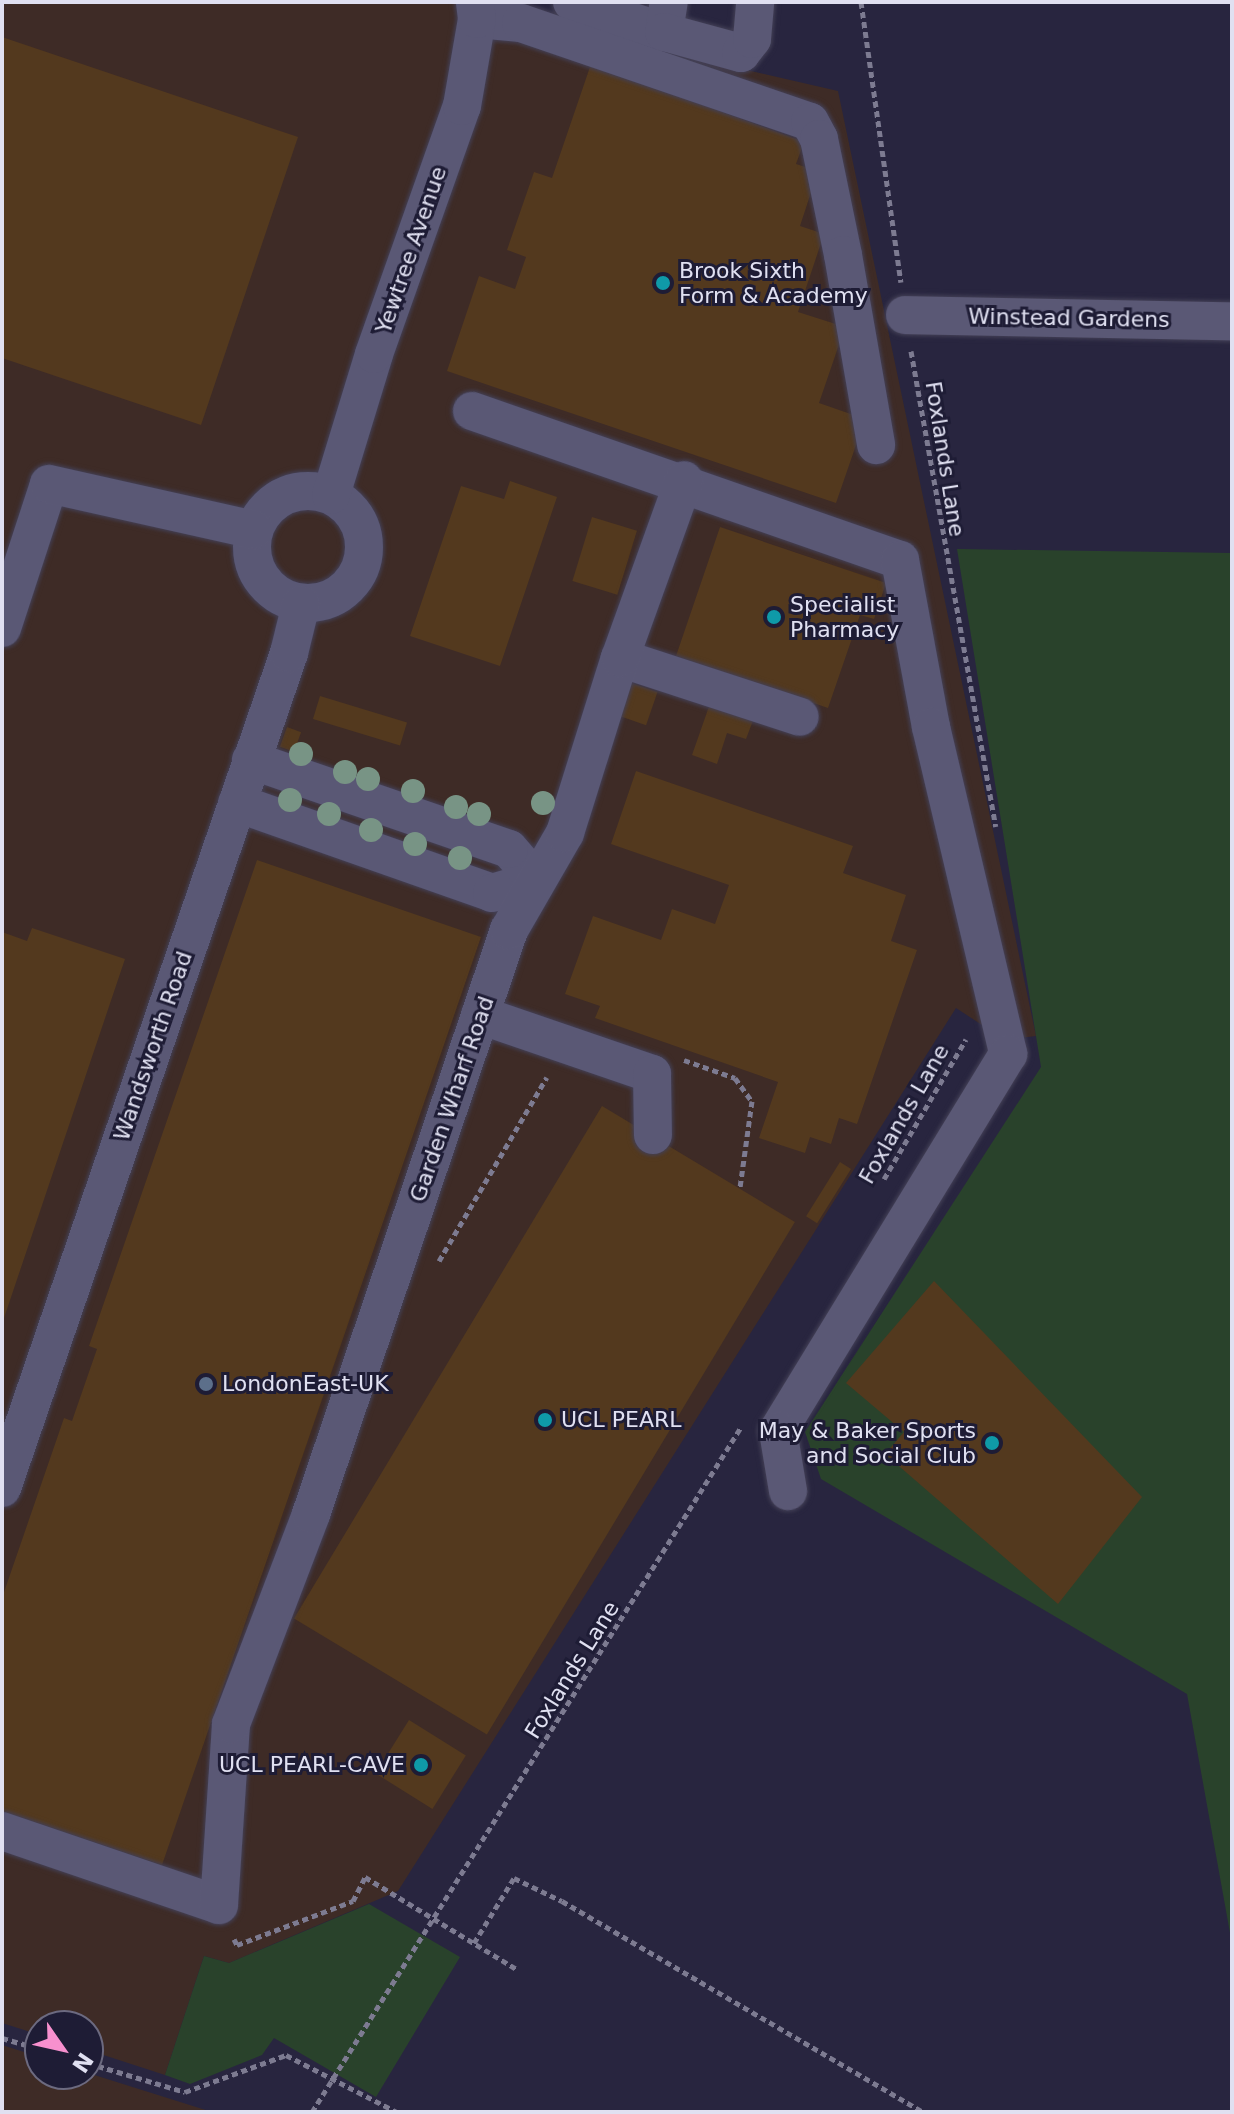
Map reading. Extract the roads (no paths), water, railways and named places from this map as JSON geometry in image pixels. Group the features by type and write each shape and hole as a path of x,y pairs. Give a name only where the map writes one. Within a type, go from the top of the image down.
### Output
{"street":[{"path":"572,2 667,17 741,53 752,39 755,2"},
{"path":"476,11 521,23 810,122 819,139 843,255 876,445"},
{"name":"Yewtree Avenue","path":"331,495 374,354 462,106 476,11"},
{"name":"Winstead Gardens","path":"905,315 1232,321"},
{"path":"472,411 684,480 900,560 931,727 1008,1054 778,1431 788,1491"},
{"name":"Garden Wharf Road","path":"2,1831 219,1905 231,1724 311,1514 509,930 565,833 620,658 684,480"},
{"path":"2,628 49,484 254,530"},
{"path":"313,490 331,495 346,505 361,528 364,554 360,572 335,597 301,604 277,595 260,578 252,554 254,530 277,500 313,490"},
{"name":"Wandsworth Road","path":"2,1488 237,803 301,604"},
{"path":"620,658 800,717"},
{"path":"237,803 492,893 536,880 509,849 251,760"},
{"path":"480,1015 652,1074 653,1135"}],"place":[{"name":"Brook Sixth Form & Academy","path":"663,283"},
{"name":"Specialist Pharmacy","path":"774,617"},
{"name":"LondonEast-UK","path":"206,1384"},
{"name":"UCL PEARL","path":"545,1420"},
{"name":"May & Baker Sports and Social Club","path":"992,1443"},
{"name":"UCL PEARL-CAVE","path":"421,1765"}]}
